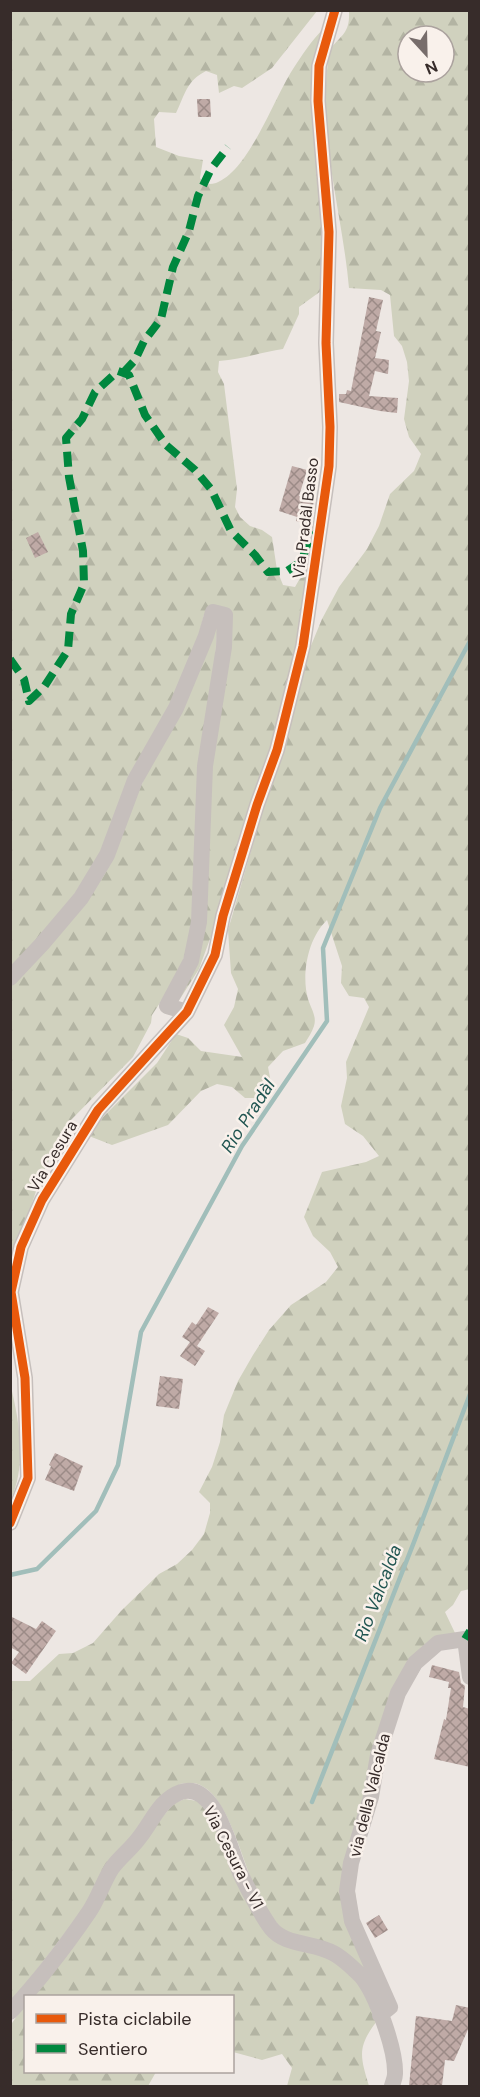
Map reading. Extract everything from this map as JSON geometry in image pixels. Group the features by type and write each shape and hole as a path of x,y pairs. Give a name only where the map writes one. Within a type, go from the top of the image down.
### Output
{"street":[{"name":"Via Pradàl Basso","path":"187,1012 215,955 224,916 257,805 277,750 303,646 329,466 330,427 326,344 329,232 318,101 319,66 335,10"},
{"path":"10,978 81,898 107,855 135,780 176,708 206,636 213,612 225,615 224,647 205,766 200,922 191,961 167,1006 187,1012"},
{"name":"Via Cesura","path":"10,1523 28,1478 25,1378 11,1292 21,1247 42,1200 98,1110 187,1012"},
{"name":"via della Valcalda","path":"380,2015 390,2007 352,1921 347,1891 351,1863 370,1797 378,1755 398,1693 415,1663 438,1642 465,1639 470,1677"},
{"name":"Via Cesura - V1","path":"10,2012 89,1911 113,1868 139,1838 159,1809 168,1798 191,1790 201,1795 218,1817 230,1842 241,1875 272,1928 284,1939 314,1945 333,1953 346,1962 361,1976 380,2015"},
{"path":"380,2015 393,2053 393,2081"}],"green space":[{"path":"11,11 317,11 272,68 242,88 234,86 219,93 217,75 206,71 190,84 176,113 159,112 154,119 156,147 179,156 203,160 200,178 208,184 216,183 228,176 239,164 260,132 293,69 324,28 324,279 321,291 299,307 299,314 283,349 219,361 218,372 224,384 237,489 235,507 240,517 250,526 272,537 277,570 283,585 295,587 303,573 311,571 298,645 271,748 218,917 199,969 178,1002 195,965 207,803 230,638 204,615 197,642 106,842 77,894 11,970 10,676 13,667 10,653"},
{"path":"349,11 469,11 470,1589 461,1591 453,1605 445,1612 455,1633 425,1661 399,1705 351,1863 366,1972 286,1933 270,1914 257,1892 228,1818 220,1804 212,1793 202,1786 186,1783 180,1784 11,2003 11,1681 30,1681 59,1654 73,1653 93,1643 121,1611 159,1574 177,1564 204,1534 210,1513 210,1503 199,1492 212,1467 220,1442 224,1415 238,1381 269,1330 291,1305 326,1282 338,1267 330,1252 313,1236 304,1217 322,1172 366,1162 379,1156 363,1136 345,1124 341,1106 347,1078 346,1062 369,1007 364,998 349,996 341,983 342,966 327,920 315,936 306,968 306,989 314,1016 314,1026 305,1043 283,1051 268,1067 271,1083 276,1089 261,1098 245,1098 232,1087 217,1084 201,1091 168,1125 112,1145 89,1136 90,1130 157,1063 176,1034 188,1038 201,1051 242,1057 224,1025 234,1007 238,989 231,973 228,930 310,648 339,587 367,549 379,526 390,494 414,471 421,454 409,437 404,419 409,381 407,362 402,346 394,336 390,295 381,290 349,288 331,169 326,109 326,79 330,49 345,32"},
{"path":"218,620 195,921 179,974 152,1015 151,1023 133,1057 67,1124 40,1179 11,1267 11,986 49,944 127,816"},
{"path":"10,1383 20,1441 19,1471 11,1499"},
{"path":"185,1799 197,1801 206,1810 267,1930 331,1957 357,1979 377,2021 366,2038 362,2052 369,2086 287,2086 292,2068 282,2054 262,2060 234,2052 234,1995 32,1995 118,1870 174,1803"},
{"path":"24,2005 24,2073 155,2073 148,2086 11,2086 10,2026"}],"building":[{"path":"197,99 210,99 211,117 198,117"},
{"path":"369,297 383,300 376,331 381,332 375,358 389,360 388,374 375,371 369,396 398,398 397,413 339,402 339,394 346,394 347,390 351,391"},
{"path":"292,466 307,470 299,496 314,500 310,525 296,521 297,517 279,511"},
{"path":"38,532 48,552 35,558 26,538"},
{"path":"208,1307 219,1313 197,1346 205,1351 195,1366 180,1356 190,1342 182,1337 192,1322 196,1325"},
{"path":"160,1376 183,1379 179,1409 156,1406"},
{"path":"55,1453 83,1466 74,1491 45,1480"},
{"path":"10,1616 36,1629 42,1621 56,1631 26,1674 11,1663 19,1652 10,1647"},
{"path":"432,1665 459,1672 461,1683 465,1686 463,1707 470,1709 470,1767 434,1759 444,1719 446,1720 451,1688 448,1688 449,1682 429,1677"},
{"path":"379,1915 388,1930 375,1938 366,1923"},
{"path":"456,2005 470,2008 470,2025 454,2061 445,2060 442,2086 409,2086 416,2016 452,2021"}],"waterway":[{"name":"Rio Pradàl","path":"10,1575 37,1569 96,1511 118,1465 141,1332 242,1146 327,1021 323,948 380,808 470,641"},
{"name":"Rio Valcalda","path":"312,1802 470,1394"}],"marked path":[{"path":"123,373 135,360 144,341 161,319 173,267 189,231 198,196 211,169 228,147"},
{"path":"10,659 24,679 29,701 44,687 68,650 71,614 84,584 83,551 69,477 66,438 82,419 95,392 118,371 129,375 145,415 166,445 195,470 211,489 231,531 268,572 287,571 302,561 306,547 317,532"},
{"path":"465,1639 470,1631"}],"cycle path":[{"path":"10,1523 28,1478 25,1378 11,1292 21,1247 42,1200 98,1110 187,1012 215,955 223,916 257,805 277,750 303,646 329,466 330,427 326,343 329,232 318,101 319,66 335,10"}]}
